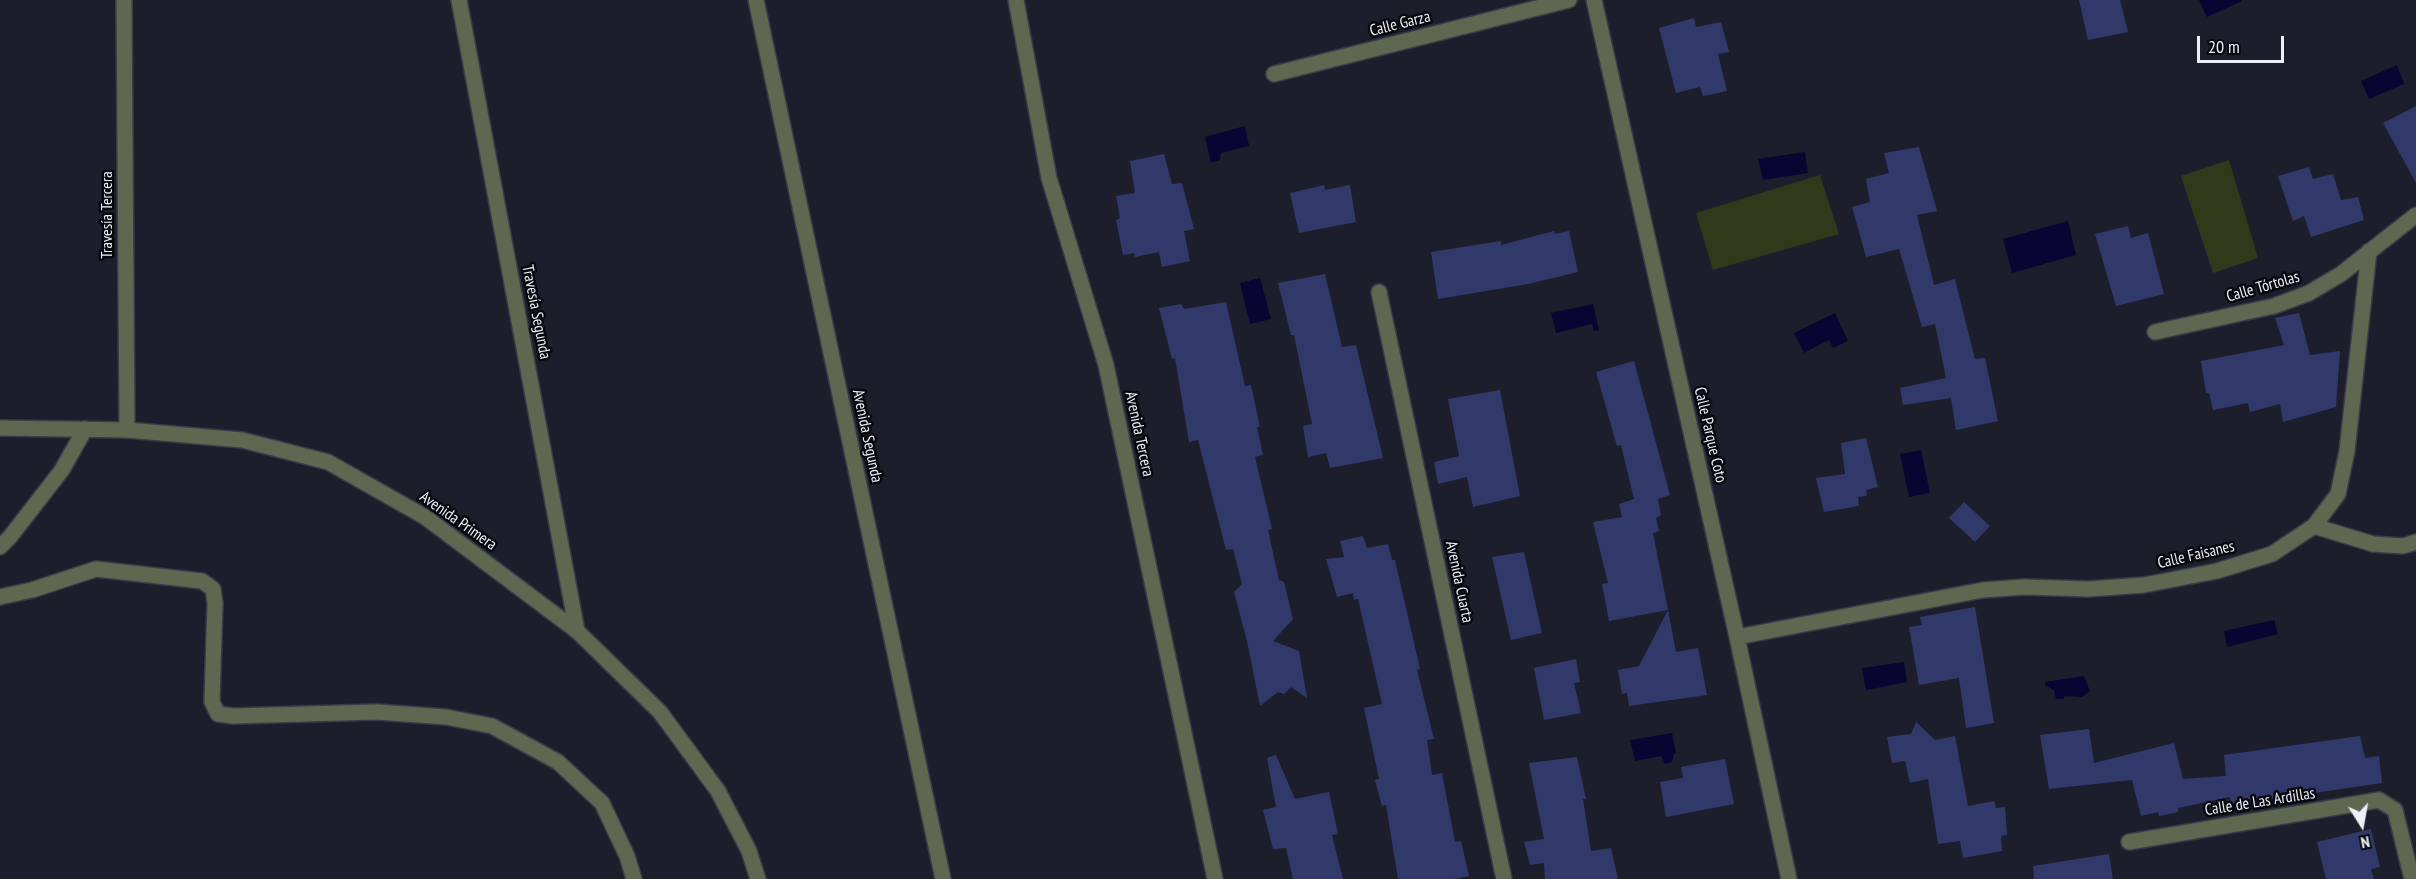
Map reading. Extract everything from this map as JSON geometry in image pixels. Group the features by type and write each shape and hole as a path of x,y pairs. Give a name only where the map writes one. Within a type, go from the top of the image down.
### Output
{"street":[{"name":"Travesía Tercera","path":"124,0 127,430"},
{"name":"Travesía Segunda","path":"459,0 577,631"},
{"name":"Avenida Segunda","path":"756,0 943,879"},
{"name":"Avenida Tercera","path":"1016,0 1049,178 1106,365 1215,879"},
{"name":"Calle Garza","path":"1274,74 1569,0"},
{"name":"Calle Parque Coto","path":"1594,0 1789,879"},
{"path":"2369,251 2416,215"},
{"name":"Calle Faisanes","path":"1737,637 1983,590 2024,587 2089,589 2144,585 2196,575 2272,554 2314,526 2338,494 2347,452 2360,313 2369,251"},
{"name":"Calle Tórtolas","path":"2155,332 2274,306 2309,293 2342,274 2369,251"},
{"name":"Avenida Cuarta","path":"1379,292 1503,879"},
{"name":"Avenida Primera","path":"0,428 127,430 242,440 328,462 425,517 577,631 660,712 711,782 749,851 758,879"},
{"path":"0,547 62,470 85,429"},
{"path":"2314,526 2373,544 2403,546 2416,542"},
{"path":"0,597 32,590 96,569 202,581 213,589 215,603 212,702 218,714 233,716 377,712 446,717 492,726 558,762 602,803 627,856 634,879"},
{"name":"Calle de Las Ardillas","path":"2128,842 2379,800 2395,810 2402,828 2412,879"}],"green space":[{"path":"2229,160 2258,258 2213,273 2181,176"},
{"path":"1820,175 1839,234 1713,270 1696,213"}],"shaded area":[{"path":"2199,0 2241,0 2242,1 2207,17"},
{"path":"2397,65 2404,84 2369,99 2361,81"},
{"path":"1245,126 1249,146 1221,153 1220,160 1211,163 1205,137"},
{"path":"1805,152 1808,173 1763,180 1758,159"},
{"path":"2068,221 2076,255 2012,273 2003,239"},
{"path":"1260,278 1271,319 1250,324 1240,283"},
{"path":"1593,304 1599,330 1594,331 1592,324 1556,333 1551,313"},
{"path":"1835,313 1848,341 1833,348 1829,340 1804,353 1794,333"},
{"path":"1921,450 1930,493 1909,497 1900,454"},
{"path":"2274,620 2278,634 2227,647 2224,631"},
{"path":"1904,662 1907,682 1866,690 1862,668"},
{"path":"2084,676 2090,691 2082,697 2065,696 2063,699 2056,699 2054,690 2045,685 2045,682"},
{"path":"1672,733 1676,753 1672,762 1665,764 1661,756 1635,761 1630,740"}],"building":[{"path":"2079,0 2120,0 2128,32 2088,40"},
{"path":"1694,18 1696,27 1721,22 1729,52 1718,54 1727,91 1703,96 1700,87 1676,93 1659,28"},
{"path":"2416,106 2416,183 2383,123"},
{"path":"1919,147 1937,211 1917,215 1934,285 1955,279 1975,359 1985,358 1998,421 1956,430 1951,398 1903,405 1900,388 1946,378 1935,324 1922,327 1899,249 1866,257 1852,207 1870,202 1866,179 1889,173 1884,153"},
{"path":"1164,154 1172,184 1182,183 1194,229 1184,231 1190,261 1162,267 1159,252 1135,257 1134,253 1123,255 1116,220 1120,218 1116,196 1135,193 1130,161"},
{"path":"2309,167 2313,179 2333,174 2341,200 2358,197 2364,220 2311,237 2304,216 2293,221 2278,176"},
{"path":"1324,185 1325,190 1350,185 1356,222 1299,233 1290,193"},
{"path":"2128,226 2131,238 2148,233 2164,294 2116,306 2095,234"},
{"path":"1554,231 1555,234 1569,231 1578,272 1528,284 1438,299 1431,252 1501,241 1501,245"},
{"path":"1325,274 1342,347 1356,345 1383,458 1330,468 1326,453 1308,457 1303,426 1312,424 1294,335 1291,335 1278,283"},
{"path":"1226,302 1245,386 1251,385 1260,427 1257,427 1263,455 1255,457 1272,529 1268,530 1279,580 1284,582 1293,619 1273,641 1299,651 1307,698 1291,687 1284,694 1278,692 1260,706 1234,592 1242,584 1233,549 1226,550 1198,440 1189,442 1175,358 1172,359 1159,308 1181,304 1184,309"},
{"path":"2299,313 2310,355 2340,351 2336,407 2283,422 2280,404 2250,412 2248,403 2213,410 2209,393 2206,393 2201,361 2284,345 2275,318"},
{"path":"1634,361 1670,495 1658,499 1661,515 1656,518 1659,531 1653,533 1668,610 1609,621 1602,584 1608,583 1593,522 1622,517 1619,504 1634,499 1621,445 1617,446 1596,372"},
{"path":"1500,390 1520,496 1473,507 1467,477 1438,484 1434,462 1459,456 1448,399"},
{"path":"1866,438 1878,487 1866,490 1867,496 1858,497 1859,506 1824,512 1816,478 1845,474 1841,443"},
{"path":"1964,502 1990,526 1975,542 1949,518"},
{"path":"1363,536 1367,548 1388,544 1392,560 1395,560 1420,669 1417,670 1434,739 1427,740 1432,775 1442,773 1455,842 1461,841 1469,876 1454,879 1398,879 1386,805 1382,806 1375,780 1379,779 1364,708 1382,704 1358,599 1354,600 1353,593 1337,597 1326,559 1344,557 1340,541"},
{"path":"1524,552 1542,633 1511,640 1492,557"},
{"path":"1975,607 1994,723 1966,728 1959,678 1919,685 1909,627 1922,625 1920,617"},
{"path":"1668,610 1676,652 1698,648 1707,695 1629,706 1627,693 1622,694 1618,670 1639,666"},
{"path":"1576,659 1580,682 1574,683 1581,713 1544,720 1534,668"},
{"path":"1916,722 1935,740 1955,736 1968,806 1994,801 1996,808 2005,807 2007,835 2001,836 2002,851 1963,858 1960,841 1938,844 1928,779 1910,783 1905,761 1892,763 1887,737 1911,734"},
{"path":"2089,729 2094,763 2174,743 2183,779 2226,776 2224,755 2360,736 2365,758 2379,756 2382,783 2231,805 2230,797 2178,808 2178,812 2159,816 2158,812 2141,816 2132,780 2049,789 2040,735"},
{"path":"1276,755 1295,799 1329,792 1338,834 1332,835 1343,879 1293,879 1286,848 1273,849 1263,810 1276,807 1267,758"},
{"path":"1577,757 1586,799 1583,799 1591,851 1611,848 1618,879 1545,879 1544,863 1530,865 1524,842 1544,839 1529,763"},
{"path":"1725,759 1734,804 1666,817 1660,782 1683,778 1681,767"},
{"path":"2371,829 2380,867 2371,869 2374,879 2326,879 2317,842"},
{"path":"2109,854 2113,879 2034,879 2033,866"}]}
